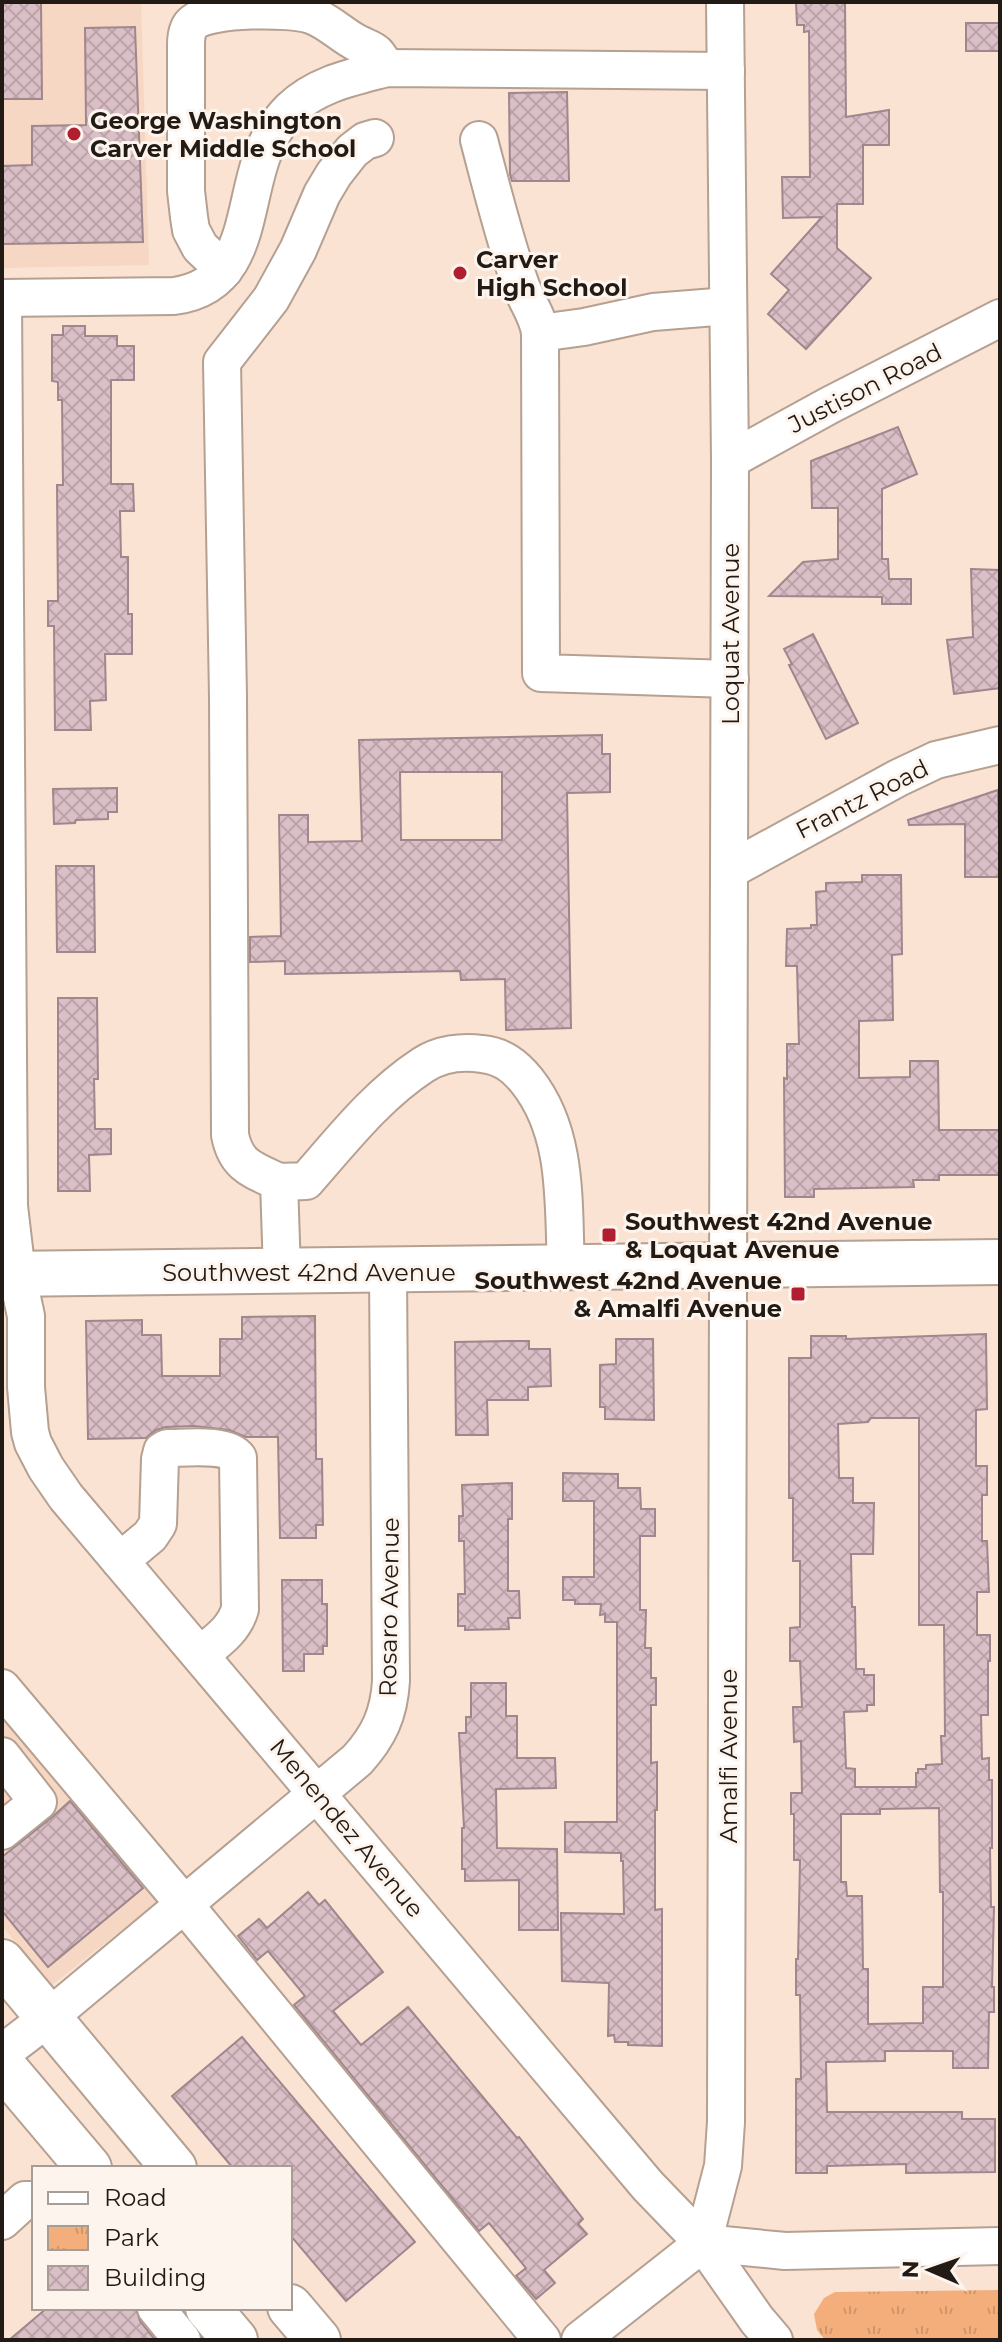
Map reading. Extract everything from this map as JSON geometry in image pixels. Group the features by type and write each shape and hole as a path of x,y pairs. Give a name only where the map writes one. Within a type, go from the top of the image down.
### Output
{"main road":[{"name":"Southwest 42nd Avenue","path":"9,1274 1000,1262"},
{"path":"2,1962 172,2166"},
{"path":"2,2065 87,2166"},
{"path":"292,2309 318,2340"},
{"path":"210,2310 235,2340"}],"street":[{"name":"Loquat Avenue","path":"725,2 730,460 729,1267"},
{"path":"224,270 195,239 187,206 186,45 191,24 202,17 231,12 308,14 375,51 387,68"},
{"path":"2,298 152,297 189,294 209,284 235,254 261,157 280,122 302,100 325,86 387,68 726,71"},
{"path":"375,138 352,151 334,174 271,299 222,362 228,697 230,1135 237,1157 248,1167 279,1182 306,1181 375,1103 424,1064 455,1053 480,1053 503,1059 517,1069 548,1115 562,1174 566,1269"},
{"path":"479,140 507,244 522,289 539,324 541,673 730,679"},
{"name":"Menendez Avenue","path":"2,298 9,1274 26,1316 27,1403 18,1446 46,1468 66,1497 648,2186 703,2243 774,2340"},
{"path":"540,333 653,312 728,306"},
{"name":"Justison Road","path":"730,460 1000,318"},
{"name":"Frantz Road","path":"730,870 936,760 1000,745"},
{"path":"279,1182 282,1272"},
{"name":"Amalfi Avenue","path":"703,2243 723,2166 726,2122 729,1267"},
{"name":"Rosaro Avenue","path":"2,2053 357,1760 372,1744 386,1716 390,1700 388,1271"},
{"path":"120,1561 150,1536 158,1524 162,1451 167,1448 223,1448 234,1453 238,1458 240,1609 229,1631 200,1655"},
{"path":"2,1688 542,2340"},
{"path":"2,1756 38,1802 2,1831"},
{"path":"580,2340 703,2243 785,2251 1000,2246"},
{"path":"158,2310 182,2340"}],"shaded area":[{"name":"George Washington Carver Middle School","path":"2,2 141,2 149,265 2,268"},
{"path":"2,1704 166,1895 52,1985 2,1926"}],"green space":[{"path":"999,2290 1000,2340 825,2340 817,2330 814,2314 824,2298 835,2292"}],"building":[{"path":"2,2 41,2 42,99 2,99"},
{"path":"796,2 845,2 846,117 889,110 889,145 863,145 863,204 837,204 837,248 871,278 806,349 768,314 789,290 771,274 822,217 783,218 782,177 810,177 809,31 804,32 804,25 797,25"},
{"path":"966,23 1000,23 1000,51 966,51"},
{"path":"135,27 143,242 2,244 2,166 32,165 32,126 86,125 85,28"},
{"path":"567,92 569,181 512,181 509,93"},
{"path":"63,326 85,326 85,336 117,336 117,346 134,346 134,380 111,380 111,484 133,484 134,511 120,511 121,557 128,557 132,654 105,654 106,700 90,701 91,730 55,730 54,626 48,626 48,601 58,601 57,485 63,485 62,400 58,400 58,382 52,381 52,335 63,335"},
{"path":"898,427 917,474 882,489 882,559 888,559 889,579 911,579 911,604 882,604 882,597 769,596 803,562 838,559 838,508 812,508 811,461"},
{"path":"971,569 999,570 1000,688 954,694 947,640 973,637"},
{"path":"813,634 858,723 826,739 784,649"},
{"path":"602,735 602,754 610,754 610,792 567,793 571,1028 506,1030 505,979 461,980 460,971 285,974 285,961 250,962 250,937 281,936 279,815 308,815 308,842 362,841 359,740","holes":["400,772 502,772 502,840 401,840"]},
{"path":"117,788 117,812 108,812 108,819 54,824 53,789"},
{"path":"998,790 1000,877 965,877 965,824 909,825 908,820"},
{"path":"56,866 94,866 95,952 57,952"},
{"path":"862,875 901,875 902,954 892,955 893,1020 859,1021 859,1078 910,1077 910,1061 938,1061 939,1130 1000,1130 1000,1175 939,1175 939,1180 913,1180 914,1187 814,1189 814,1197 785,1197 784,1078 787,1079 787,1044 799,1044 797,966 786,966 787,929 817,925 816,892 826,891 826,883 862,882"},
{"path":"58,998 97,998 95,1129 111,1129 111,1154 89,1155 90,1191 58,1191"},
{"path":"315,1316 316,1459 322,1459 323,1525 316,1525 316,1538 280,1538 278,1437 246,1437 229,1430 194,1426 166,1427 146,1438 88,1439 86,1321 142,1320 142,1335 161,1335 162,1376 220,1376 220,1339 242,1339 242,1317"},
{"path":"986,1334 987,1409 976,1410 976,1466 987,1466 987,1495 982,1495 982,1541 987,1541 989,1592 977,1592 977,1635 990,1635 988,1715 981,1715 982,1759 989,1758 989,1780 992,1780 990,1848 991,1907 994,1907 994,2012 989,2012 988,2068 953,2068 953,2051 885,2051 885,2061 826,2062 827,2112 962,2112 962,2119 995,2119 995,2172 906,2173 906,2164 827,2166 827,2173 796,2173 796,2079 801,2079 800,1995 796,1995 800,1860 794,1860 791,1793 802,1793 801,1741 794,1742 793,1707 802,1707 800,1661 790,1661 790,1628 800,1627 800,1561 793,1561 793,1498 789,1498 789,1358 811,1358 811,1336 846,1336 846,1339","holes":["871,1418 919,1418 919,1625 944,1625 945,1736 941,1736 942,1764 918,1769 916,1787 855,1787 855,1769 846,1768 844,1712 867,1711 867,1705 874,1705 874,1675 864,1675 864,1669 856,1669 851,1554 873,1554 874,1503 853,1503 853,1478 839,1478 838,1424 868,1422","939,1808 943,1987 923,1987 923,2023 868,2024 868,1969 863,1969 862,1896 847,1896 846,1882 841,1882 841,1814 880,1814 880,1809"]},
{"path":"616,1339 653,1339 654,1420 605,1419 605,1407 600,1407 600,1365 616,1364"},
{"path":"529,1341 529,1349 550,1349 551,1386 528,1387 528,1400 487,1400 488,1435 456,1435 455,1342"},
{"path":"563,1473 618,1474 618,1488 640,1488 641,1509 655,1509 655,1536 640,1536 640,1610 646,1610 645,1648 651,1648 651,1678 656,1678 656,1705 651,1705 651,1763 657,1762 655,1910 662,1909 662,2046 628,2045 628,2042 615,2042 614,2035 608,2036 609,1983 562,1981 561,1913 624,1914 621,1853 565,1852 565,1822 617,1822 617,1622 605,1622 605,1614 600,1615 601,1604 575,1604 575,1600 563,1600 563,1577 594,1577 594,1501 563,1501"},
{"path":"512,1483 512,1519 508,1519 508,1591 519,1591 520,1618 508,1618 509,1629 465,1630 465,1626 458,1626 458,1594 465,1594 464,1541 459,1541 459,1516 463,1516 462,1485"},
{"path":"282,1580 322,1580 322,1604 327,1604 327,1646 323,1646 323,1654 304,1654 304,1671 283,1671"},
{"path":"471,1683 506,1683 506,1716 517,1716 517,1758 555,1758 556,1788 496,1789 497,1848 557,1849 558,1930 519,1930 519,1880 465,1881 465,1869 462,1869 464,1828 459,1733 466,1733 466,1717 471,1717"},
{"path":"70,1801 143,1888 48,1967 2,1911 2,1857"},
{"path":"308,1892 319,1905 325,1900 383,1972 333,2011 361,2045 408,2007 519,2137 583,2219 578,2224 587,2234 544,2270 555,2283 536,2299 516,2276 526,2268 489,2223 479,2231 294,2005 305,1996 268,1951 257,1960 238,1936 259,1919 267,1928"},
{"path":"242,2037 415,2242 346,2301 292,2237 292,2166 231,2166 172,2096"},
{"path":"45,2310 137,2310 140,2321 155,2340 9,2340"}],"place":[{"name":"George Washington Carver Middle School","path":"74,134"},
{"name":"Carver High School","path":"460,273"},
{"name":"Southwest 42nd Avenue & Loquat Avenue","path":"609,1235"},
{"name":"Southwest 42nd Avenue & Amalfi Avenue","path":"798,1294"}]}
